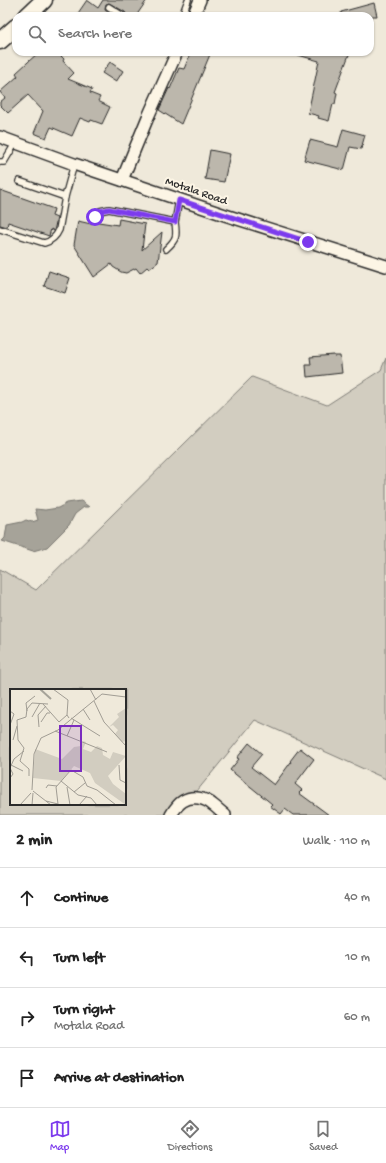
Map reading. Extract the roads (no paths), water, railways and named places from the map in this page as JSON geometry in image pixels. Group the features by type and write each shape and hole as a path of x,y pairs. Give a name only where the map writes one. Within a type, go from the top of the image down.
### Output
{"street":[{"path":"31,12 44,0"},
{"path":"195,12 200,0"},
{"path":"0,41 12,30"},
{"path":"122,180 175,56"},
{"name":"Motala Road","path":"0,137 179,200 386,266"},
{"path":"171,815 183,801 196,798 207,800 225,815"}],"lane":[{"path":"184,12 188,0"},
{"path":"108,7 116,12"},
{"path":"0,162 4,162 6,160 16,142"},
{"path":"0,228 44,243 49,242 60,230 65,198 74,164"},
{"path":"19,181 65,198"},
{"path":"166,249 174,242 176,237 175,222 179,200"},
{"path":"95,217 100,211 109,209 175,222"}]}
